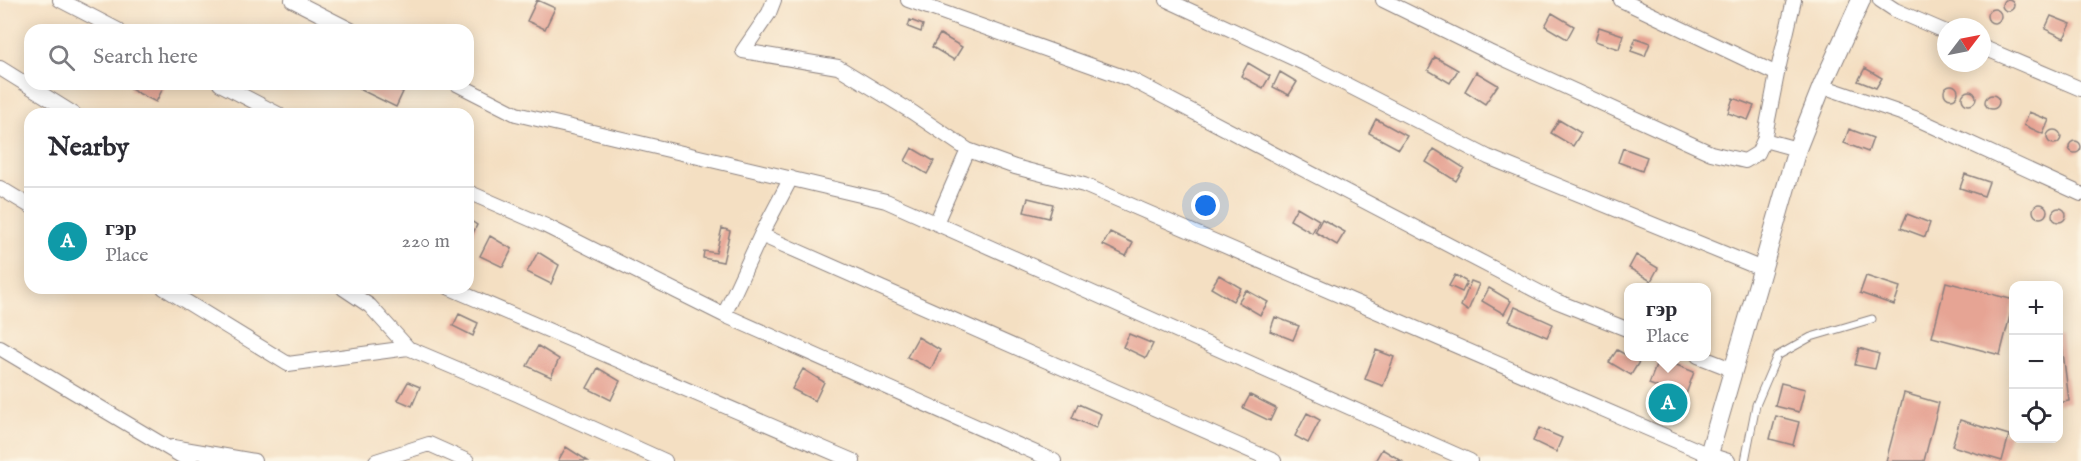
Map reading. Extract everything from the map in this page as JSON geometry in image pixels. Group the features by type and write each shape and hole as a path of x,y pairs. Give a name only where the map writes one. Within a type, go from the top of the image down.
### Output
{"street":[{"path":"60,0 106,24"},
{"path":"292,0 339,24"},
{"path":"774,0 769,13 743,51 838,67 912,112 968,150 1015,167 1084,185 1708,458 1728,461"},
{"path":"908,0 1132,80 1556,301 1624,328"},
{"path":"1167,0 1310,66 1488,157 1762,268"},
{"path":"1383,0 1489,52 1711,153 1745,161 1758,153 1764,140 1794,0"},
{"path":"1621,0 1777,74"},
{"path":"1708,458 1797,149 1822,86 1861,0"},
{"path":"1880,0 1895,10 1937,28"},
{"path":"1991,51 2081,89"},
{"path":"0,68 24,83"},
{"path":"1822,86 1915,118 2081,194"},
{"path":"35,90 64,108"},
{"path":"232,90 266,108"},
{"path":"469,90 516,114 886,201 1470,461"},
{"path":"1764,140 1797,149"},
{"path":"936,223 968,150"},
{"path":"724,315 760,235 791,178"},
{"path":"0,188 24,202"},
{"path":"474,195 546,226 724,315 1054,461"},
{"path":"760,235 1274,461"},
{"path":"174,294 288,364 408,348"},
{"path":"352,294 370,306 408,348 665,461"},
{"path":"464,294 854,461"},
{"path":"0,348 190,461"},
{"path":"1709,361 1734,370"},
{"path":"376,461 429,444 467,461"},
{"path":"165,446 254,461"}],"lane":[{"path":"1745,461 1756,405 1777,356 1811,337 1872,319"}],"building":[{"path":"2010,-1 2014,5 2010,11 2006,11 2002,3"},
{"path":"537,0 555,8 545,29 527,21"},
{"path":"1994,9 2000,13 1999,21 1994,23 1987,16 1989,11"},
{"path":"1552,13 1574,26 1567,39 1545,26"},
{"path":"2051,16 2071,24 2064,38 2045,29"},
{"path":"910,20 923,25 921,32 908,27"},
{"path":"1599,27 1623,35 1619,49 1595,41"},
{"path":"940,34 962,47 954,60 932,47"},
{"path":"1636,38 1650,43 1645,56 1631,51"},
{"path":"1435,57 1458,70 1450,83 1428,70"},
{"path":"1248,63 1270,76 1263,88 1241,76"},
{"path":"1865,68 1882,78 1876,88 1858,81"},
{"path":"1280,72 1297,82 1289,95 1273,87"},
{"path":"1476,72 1498,85 1485,104 1465,91"},
{"path":"1951,85 1956,87 1958,92 1956,97 1951,99 1946,97 1944,92 1946,87"},
{"path":"132,90 162,90 156,102"},
{"path":"361,90 399,90 403,92 396,107"},
{"path":"1969,91 1974,93 1976,98 1974,103 1969,105 1964,103 1962,98 1964,93"},
{"path":"1992,95 1997,97 1999,102 1997,107 1992,109 1987,107 1985,102 1987,97"},
{"path":"1733,98 1754,106 1748,120 1728,113"},
{"path":"2029,112 2049,120 2043,134 2024,125"},
{"path":"1376,119 1407,136 1399,149 1369,133"},
{"path":"1559,120 1581,133 1573,146 1551,133"},
{"path":"1849,129 1873,138 1868,152 1844,143"},
{"path":"2054,130 2059,132 2061,137 2059,142 2054,144 2049,142 2047,137 2049,132"},
{"path":"2077,141 2080,142 2080,152 2073,153 2070,152 2069,145 2070,142"},
{"path":"912,148 934,161 927,174 905,161"},
{"path":"1623,148 1647,157 1642,171 1618,162"},
{"path":"1434,149 1464,168 1456,181 1426,162"},
{"path":"1965,174 1989,182 1984,196 1960,188"},
{"path":"1028,198 1053,204 1049,218 1024,212"},
{"path":"2037,204 2043,204 2047,211 2043,218 2037,218 2033,214 2033,208"},
{"path":"1297,207 1319,220 1312,233 1290,220"},
{"path":"2059,208 2064,210 2066,215 2064,220 2059,222 2054,220 2052,215 2054,210"},
{"path":"1907,214 1930,223 1925,237 1901,228"},
{"path":"1322,219 1345,232 1337,245 1315,232"},
{"path":"722,228 730,231 723,262 703,258 704,251 716,253"},
{"path":"1110,232 1133,243 1126,256 1103,245"},
{"path":"490,236 512,249 503,267 480,256"},
{"path":"538,252 559,265 551,284 527,272"},
{"path":"1636,255 1658,268 1651,281 1629,268"},
{"path":"1219,275 1241,288 1233,301 1211,288"},
{"path":"1455,275 1467,282 1462,292 1449,286"},
{"path":"1866,276 1900,287 1894,305 1860,293"},
{"path":"1471,281 1479,284 1468,311 1461,306"},
{"path":"1946,282 2009,299 2009,320 2000,355 1932,337"},
{"path":"1489,288 1511,301 1504,314 1482,301"},
{"path":"1246,290 1268,302 1260,315 1238,302"},
{"path":"1515,307 1553,324 1547,337 1509,321"},
{"path":"459,314 478,323 473,336 453,326"},
{"path":"1275,317 1299,326 1293,340 1270,331"},
{"path":"1129,334 1153,344 1146,358 1123,347"},
{"path":"918,337 940,350 931,369 907,357"},
{"path":"538,346 559,359 551,377 527,366"},
{"path":"1859,348 1879,354 1875,369 1855,365"},
{"path":"1376,350 1394,357 1383,386 1365,379"},
{"path":"1617,350 1624,354 1624,361 1639,362 1631,375 1609,362"},
{"path":"2063,352 2069,401 2063,402"},
{"path":"1658,361 1666,361 1694,372 1685,397 1649,384"},
{"path":"598,368 620,381 611,400 587,388"},
{"path":"803,369 824,382 815,401 792,389"},
{"path":"408,382 420,387 412,406 398,400"},
{"path":"1781,383 1805,389 1799,412 1775,406"},
{"path":"1904,393 1939,403 1924,461 1886,461"},
{"path":"1250,395 1276,408 1270,421 1243,408"},
{"path":"1078,404 1101,414 1096,428 1072,418"},
{"path":"1307,413 1320,420 1308,443 1295,436"},
{"path":"1776,416 1799,422 1793,445 1770,439"},
{"path":"1960,420 2009,435 2002,461 1952,446"},
{"path":"1539,428 1562,438 1556,452 1533,441"},
{"path":"566,447 588,461 558,461"},
{"path":"1382,449 1402,461 1375,461"}],"place":[{"name":"гэр","path":"1668,403"}]}
